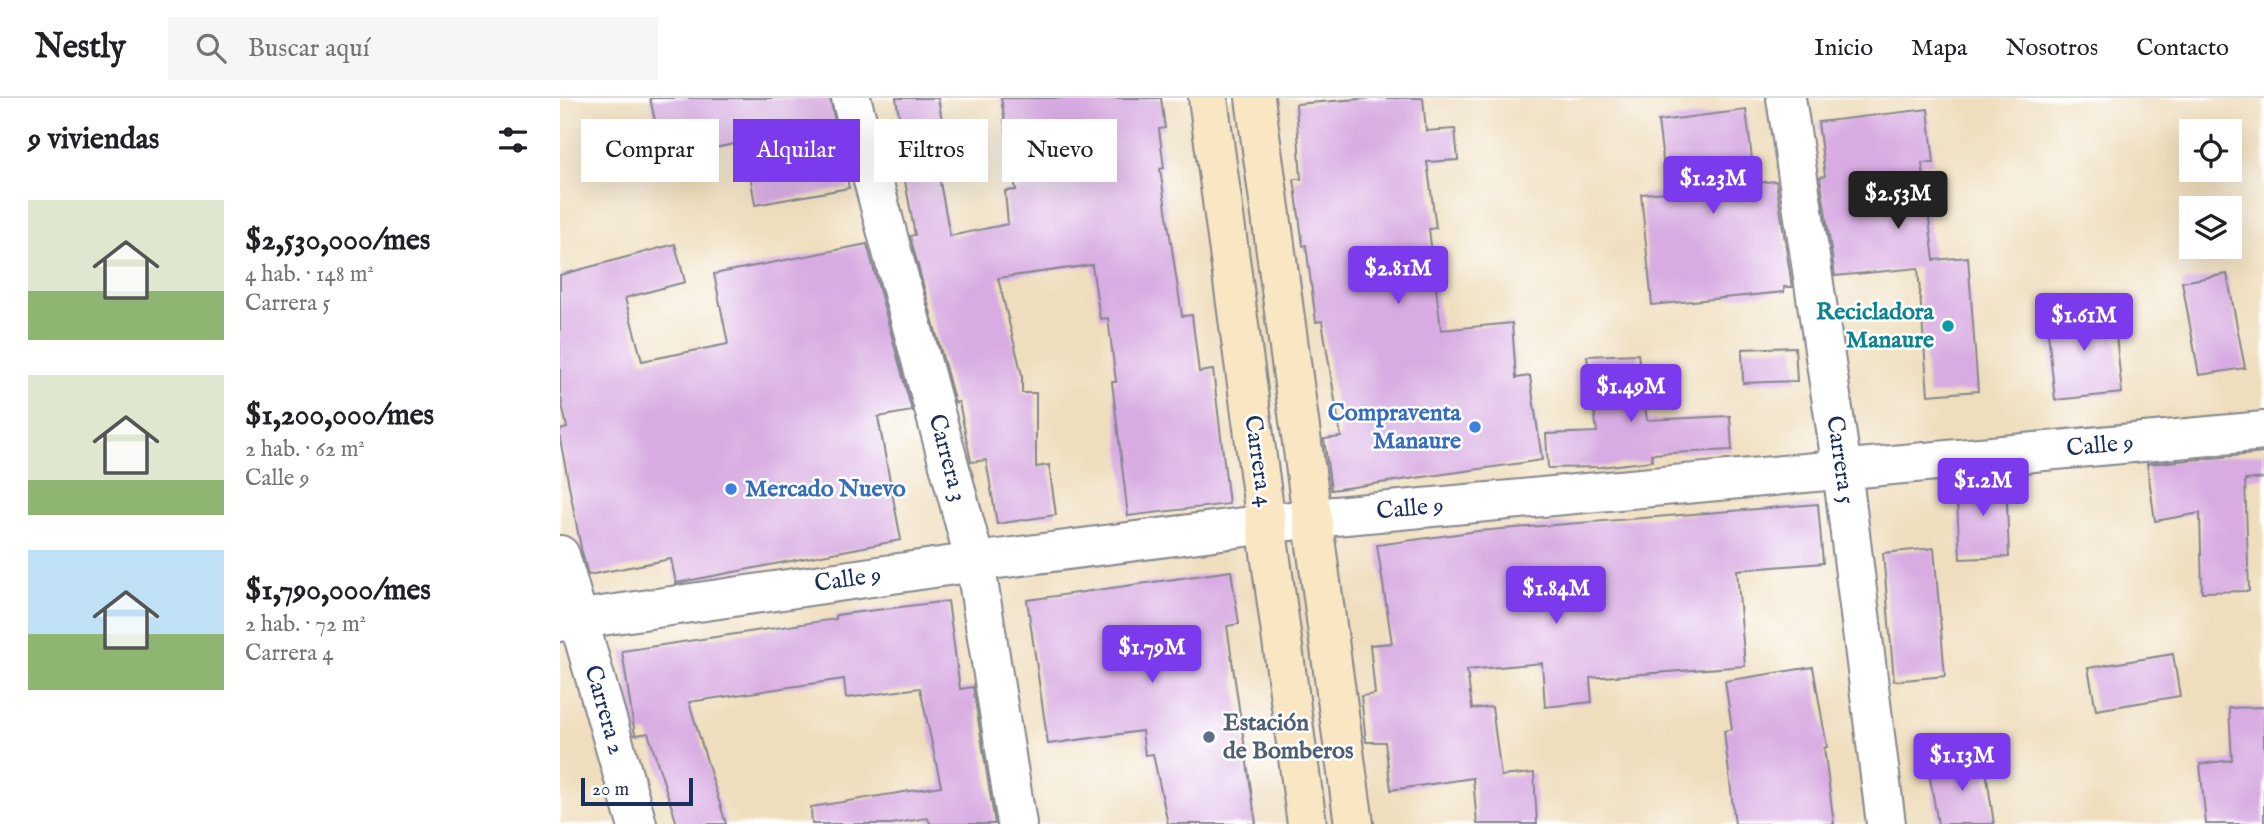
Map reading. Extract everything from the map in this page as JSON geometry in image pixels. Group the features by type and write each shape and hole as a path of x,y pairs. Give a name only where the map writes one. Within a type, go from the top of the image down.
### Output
{"street":[{"name":"Carrera 3","path":"851,98 975,562 1017,824"},
{"name":"Carrera 4","path":"1208,98 1307,824"},
{"name":"Carrera 4","path":"1255,98 1354,824"},
{"name":"Carrera 5","path":"1787,98 1842,469 1886,824"},
{"name":"Calle 9","path":"569,620 975,562 1313,518 2264,431"},
{"name":"Carrera 2","path":"560,555 569,620 637,824"}],"building":[{"path":"650,98 830,98 834,119 733,119 733,144 719,147 719,119 655,119"},
{"path":"896,98 938,98 942,119 900,119"},
{"path":"1001,98 1161,98 1165,128 1159,129 1164,168 1160,169 1182,316 1192,315 1199,372 1213,370 1229,504 1128,516 1112,382 1116,382 1108,318 1100,319 1092,265 998,278 1022,375 1022,393 1036,393 1036,467 1049,465 1056,515 997,524 986,460 971,462 959,402 955,403 910,236 915,235 905,182 940,182 950,236 1008,224 1005,191 1016,190 1015,182 1117,182 1117,119 1004,119"},
{"path":"1372,98 1423,98 1426,131 1455,129 1458,160 1427,162 1436,228 1429,229 1441,330 1512,323 1516,378 1530,376 1542,460 1331,490 1324,439 1341,437 1322,321 1316,322 1306,245 1303,246 1294,179 1301,179 1296,104"},
{"path":"1928,109 1934,163 1922,163 1934,260 1968,257 1978,391 1928,395 1918,268 1835,276 1820,177 1825,176 1818,122"},
{"path":"1746,110 1755,183 1776,181 1792,287 1784,287 1784,292 1652,305 1641,194 1667,192 1658,121"},
{"path":"751,182 848,182 849,188 755,205"},
{"name":"Mercado Nuevo","path":"675,244 685,282 625,298 642,361 728,344 714,274 867,244 912,411 878,417 901,540 676,583 671,559 588,575 560,439 560,430 567,428 560,394 560,275"},
{"path":"2227,274 2245,368 2199,375 2182,282"},
{"path":"2113,306 2122,393 2055,400 2046,313"},
{"path":"1795,347 1797,381 1743,383 1742,349"},
{"path":"1638,354 1647,420 1730,416 1732,450 1651,454 1652,461 1601,467 1548,468 1546,434 1597,432 1587,356"},
{"path":"2264,453 2264,478 2245,480 2249,591 2202,592 2200,513 2155,521 2147,464"},
{"path":"2006,477 2009,557 1960,559 1956,481"},
{"path":"1818,504 1823,563 1737,570 1745,666 1590,678 1592,702 1545,707 1542,663 1467,670 1472,709 1492,707 1501,776 1534,773 1537,824 1477,824 1473,778 1391,790 1385,742 1366,742 1361,696 1375,694 1370,645 1392,643 1377,545 1478,531"},
{"path":"1934,548 1945,676 1894,681 1883,553"},
{"path":"1231,571 1239,624 1227,626 1256,824 1168,824 1153,754 1145,755 1142,731 1048,744 1027,600"},
{"path":"948,601 960,689 973,687 995,824 931,824 927,818 891,824 812,824 811,807 941,786 920,688 846,698 844,679 689,702 726,824 677,824 648,733 635,735 622,651 836,619 836,615"},
{"path":"2173,654 2180,696 2096,710 2088,668"},
{"path":"1813,667 1827,747 1824,748 1834,824 1735,824 1724,731 1732,729 1725,681"},
{"path":"2264,707 2264,824 2206,824 2200,764 2232,760 2229,708"},
{"path":"1984,757 1994,824 1938,824 1928,767"}],"place":[{"name":"Recicladora Manaure","path":"1948,326"},
{"name":"Compraventa Manaure","path":"1475,427"},
{"name":"Mercado Nuevo","path":"731,489"},
{"name":"Estación de Bomberos","path":"1209,737"}]}
